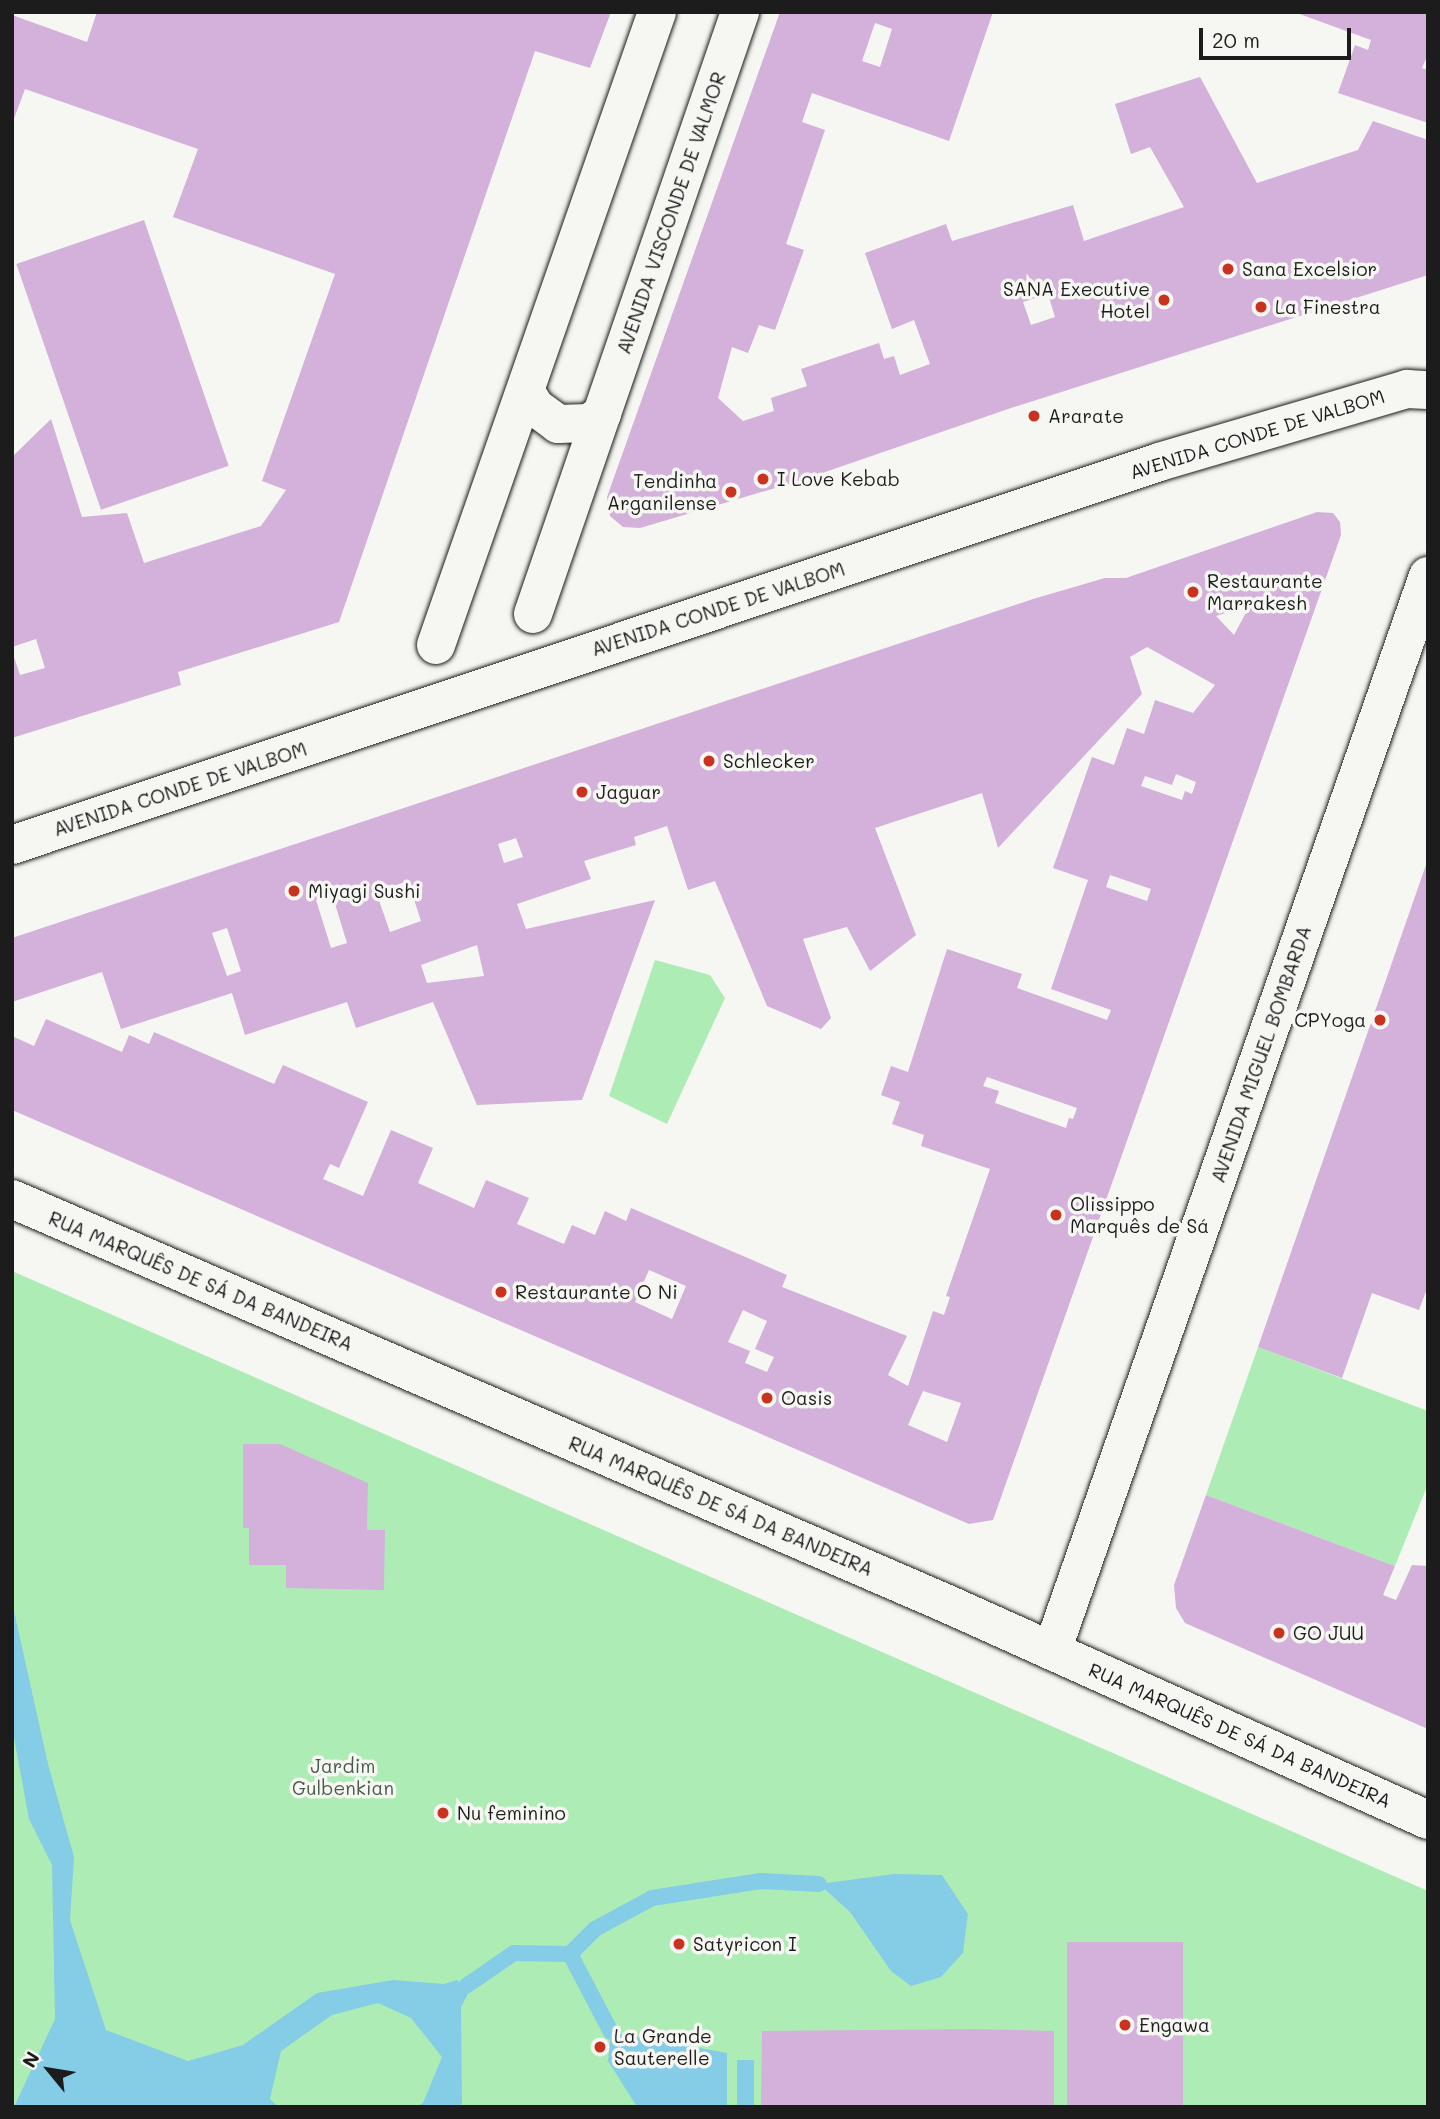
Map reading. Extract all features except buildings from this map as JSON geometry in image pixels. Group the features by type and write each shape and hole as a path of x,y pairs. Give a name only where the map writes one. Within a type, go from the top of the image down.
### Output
{"street":[{"path":"436,645 657,12"},
{"name":"AVENIDA VISCONDE DE VALMOR","path":"533,614 740,12"},
{"name":"AVENIDA CONDE DE VALBOM","path":"12,845 1159,462 1407,389 1428,390"},
{"path":"526,392 535,407 558,424 589,423 602,414"},
{"name":"AVENIDA MIGUEL BOMBARDA","path":"1052,1651 1428,576"},
{"name":"RUA MARQUÊS DE SÁ DA BANDEIRA","path":"12,1199 1052,1651 1428,1820"}],"green space":[{"path":"655,960 710,975 725,998 667,1124 609,1096"},
{"name":"Jardim Gulbenkian","path":"12,1271 1428,1891 1428,2107 12,2107"},
{"path":"1258,1347 1428,1411 1428,1484 1395,1566 1206,1495"}],"water":[{"path":"12,1602 48,1764 74,1857 70,1920 106,2030 188,2061 243,2045 317,1993 393,1980 444,1984 457,1980 468,1994 461,2007 462,2107 415,2107 423,2103 442,2057 411,2018 378,2003 332,2015 281,2051 270,2099 278,2107 14,2107 55,2019 52,1865 29,1819 12,1727"},
{"path":"894,1874 942,1875 968,1914 963,1953 941,1977 911,1986 891,1971 850,1912 819,1884"},
{"path":"611,2032 727,2053 727,2107 637,2107 608,2061"},
{"path":"737,2060 754,2060 754,2107 737,2107"}],"waterway":[{"path":"570,1954 595,1929 652,1898 761,1881 819,1884"},
{"path":"466,1986 514,1953 570,1954 611,2032"}],"place":[{"name":"Sana Excelsior","path":"1228,269"},
{"name":"SANA Executive Hotel","path":"1164,300"},
{"name":"La Finestra","path":"1261,307"},
{"name":"Ararate","path":"1034,416"},
{"name":"I Love Kebab","path":"763,479"},
{"name":"Tendinha Arganilense","path":"731,492"},
{"name":"Restaurante Marrakesh","path":"1193,592"},
{"name":"Schlecker","path":"709,761"},
{"name":"Jaguar","path":"582,792"},
{"name":"Miyagi Sushi","path":"294,891"},
{"name":"CPYoga","path":"1380,1020"},
{"name":"Olissippo Marquês de Sá","path":"1056,1215"},
{"name":"Restaurante O Ni","path":"501,1292"},
{"name":"Oasis","path":"767,1398"},
{"name":"GO JUU","path":"1279,1633"},
{"name":"Nu feminino","path":"443,1813"},
{"name":"Satyricon I","path":"679,1944"},
{"name":"Engawa","path":"1125,2025"},
{"name":"La Grande Sauterelle","path":"600,2047"}]}
